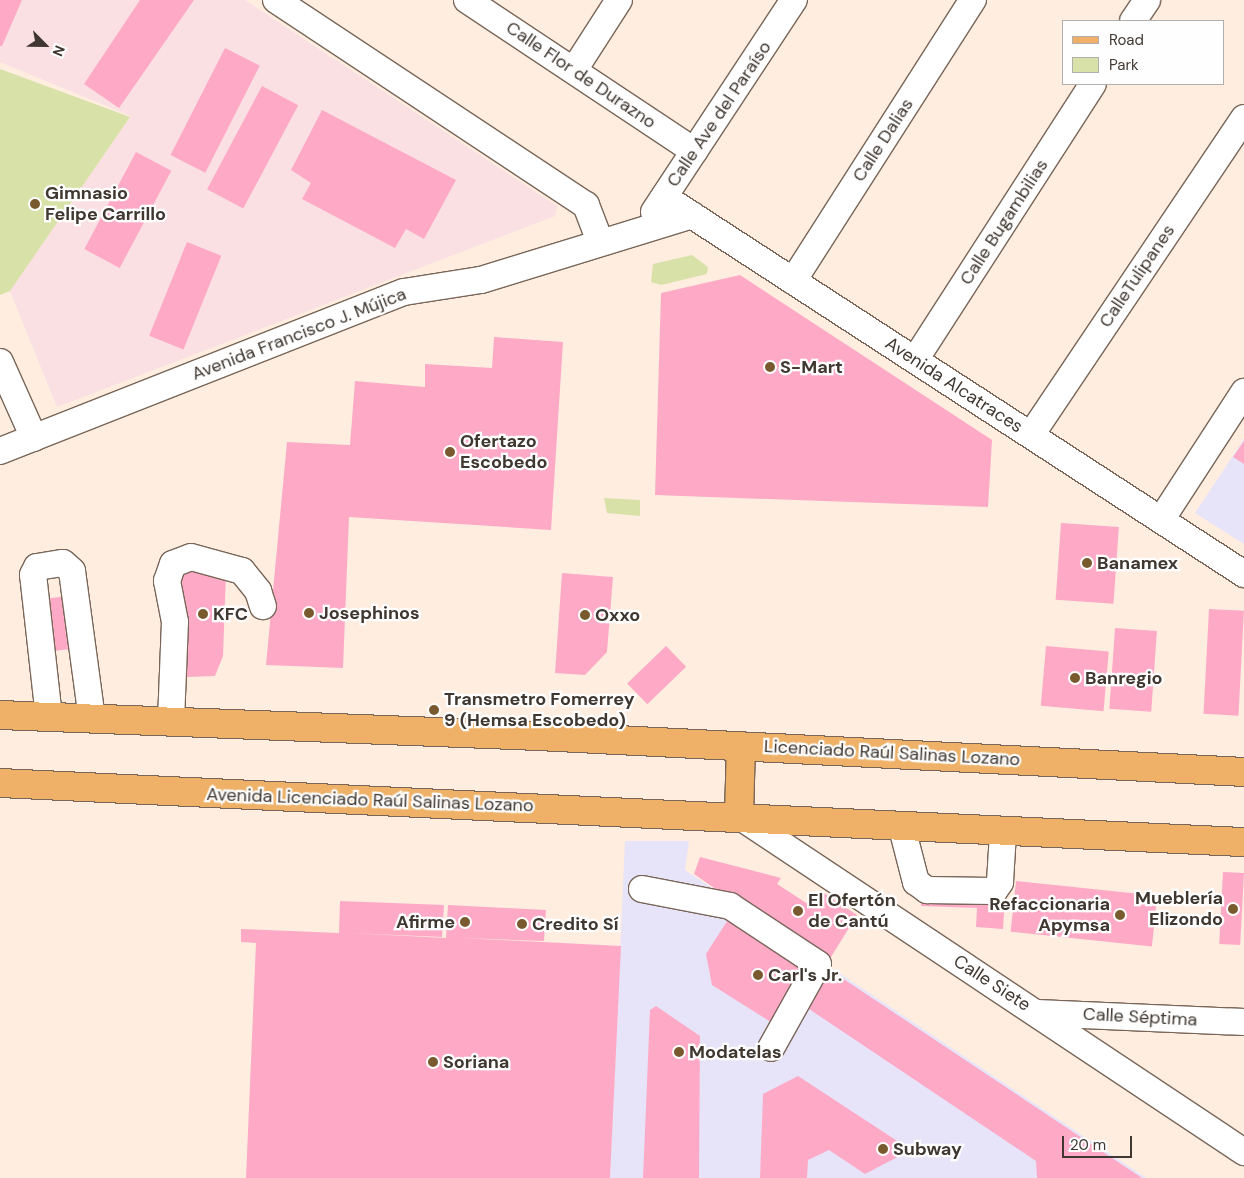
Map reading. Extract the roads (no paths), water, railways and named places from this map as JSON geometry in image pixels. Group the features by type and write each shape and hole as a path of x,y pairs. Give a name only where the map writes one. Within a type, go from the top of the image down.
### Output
{"main road":[{"path":"0,715 171,721"},
{"name":"Licenciado Raúl Salinas Lozano","path":"171,721 539,736 1244,772"},
{"path":"741,746 739,816 902,828 1244,842"},
{"name":"Avenida Licenciado Raúl Salinas Lozano","path":"0,783 739,816"}],"street":[{"path":"276,0 586,205 600,241"},
{"name":"Calle Flor de Durazno","path":"467,0 694,151"},
{"path":"574,70 619,0"},
{"name":"Calle Ave del Paraíso","path":"644,229 794,0"},
{"name":"Calle Dalias","path":"793,281 973,0"},
{"path":"1134,20 1146,0"},
{"name":"Calle Bugambilias","path":"915,360 1091,85"},
{"name":"CalleTulipanes","path":"1031,435 1244,118"},
{"name":"Avenida Alcatraces","path":"664,197 1244,574"},
{"name":"Avenida Francisco J. Mújica","path":"0,451 404,292 481,280 600,241 692,215"},
{"path":"0,362 34,438"},
{"path":"1161,520 1244,392"},
{"path":"171,721 175,622 167,581 173,564 191,557 242,571 258,591 263,606"},
{"path":"49,717 33,575 36,567 63,563 72,571 92,718"},
{"name":"Calle Siete","path":"739,816 1037,1012 1244,1152"},
{"path":"902,828 919,887 936,891 994,891 1000,882 1003,833"},
{"path":"642,889 730,906 818,964 771,1048"},
{"name":"Calle Séptima","path":"1037,1012 1244,1022"}],"place":[{"name":"Gimnasio Felipe Carrillo","path":"35,204"},
{"name":"S-Mart","path":"770,367"},
{"name":"Ofertazo Escobedo","path":"450,452"},
{"name":"Banamex","path":"1087,563"},
{"name":"Josephinos","path":"309,613"},
{"name":"KFC","path":"203,614"},
{"name":"Oxxo","path":"585,615"},
{"name":"Banregio","path":"1075,678"},
{"name":"Transmetro Fomerrey 9 (Hemsa Escobedo)","path":"434,710"},
{"name":"Mueblería Elizondo","path":"1233,909"},
{"name":"El Ofertón de Cantú","path":"798,911"},
{"name":"Refaccionaria Apymsa","path":"1120,915"},
{"name":"Afirme","path":"465,922"},
{"name":"Credito Sí","path":"522,924"},
{"name":"Carl's Jr.","path":"758,975"},
{"name":"Modatelas","path":"679,1052"},
{"name":"Soriana","path":"433,1062"},
{"name":"Subway","path":"883,1149"}]}
